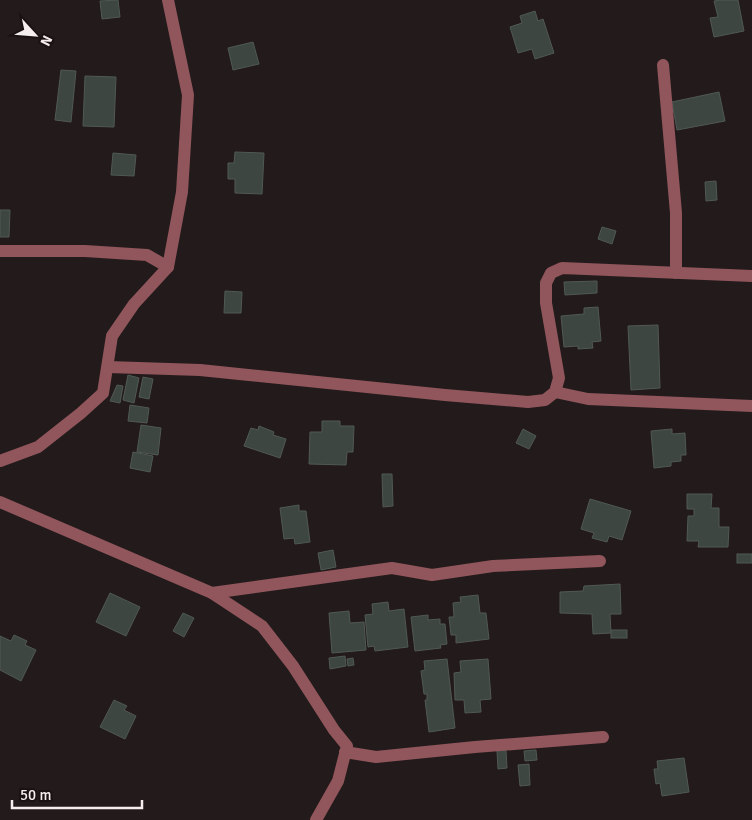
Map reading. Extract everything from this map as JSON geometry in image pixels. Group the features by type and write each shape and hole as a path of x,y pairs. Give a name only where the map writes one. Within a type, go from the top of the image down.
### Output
{"street":[{"path":"0,461 38,447 81,413 103,392 112,336 134,304 168,267 182,192 188,95 168,0"},
{"path":"663,65 676,213 676,273"},
{"path":"0,251 147,255 168,267"},
{"path":"108,367 200,370 528,402 545,400 555,392 559,378 546,303 546,283 551,273 562,268 752,276"},
{"path":"555,392 588,399 752,406"},
{"path":"0,502 212,593 262,626 293,666 334,730 347,746 338,782 316,820"},
{"path":"212,593 392,568 432,575 493,566 600,560"},
{"path":"345,752 376,757 475,746 603,737"}],"building":[{"path":"118,0 120,17 102,19 100,1"},
{"path":"738,0 744,31 714,37 710,18 718,17 714,1"},
{"path":"535,11 538,21 543,19 554,53 535,59 532,49 518,53 510,27 522,23 520,16"},
{"path":"253,42 259,64 233,70 228,48"},
{"path":"61,70 76,71 71,122 55,120"},
{"path":"85,76 116,77 114,127 83,126"},
{"path":"719,92 725,121 677,130 672,102"},
{"path":"235,152 264,153 262,194 235,193 235,179 228,179 228,163 234,163"},
{"path":"113,153 136,155 134,176 111,175"},
{"path":"716,181 717,200 706,201 705,182"},
{"path":"0,210 10,210 9,237 0,237"},
{"path":"602,227 616,231 612,244 598,239"},
{"path":"597,281 597,293 565,295 564,282"},
{"path":"225,291 242,292 241,313 224,313"},
{"path":"598,307 601,341 592,342 593,348 578,349 578,346 564,347 561,316 584,314 584,308"},
{"path":"658,325 660,388 631,390 628,326"},
{"path":"128,375 139,378 134,403 123,400"},
{"path":"143,377 153,379 149,399 139,397"},
{"path":"117,385 123,386 120,403 110,401"},
{"path":"130,405 149,408 147,423 128,421"},
{"path":"322,421 340,421 340,426 354,426 353,452 347,452 346,465 309,464 310,432 322,432"},
{"path":"141,425 161,428 158,455 137,452"},
{"path":"259,426 274,432 273,435 286,439 280,458 244,446 251,428 258,430"},
{"path":"523,429 536,436 529,449 516,443"},
{"path":"672,429 672,434 685,433 686,455 681,455 681,461 671,462 671,466 654,468 651,431"},
{"path":"133,452 153,456 150,472 130,468"},
{"path":"382,474 392,474 393,506 383,507"},
{"path":"687,494 712,494 711,508 719,508 719,527 729,527 728,547 698,547 699,541 687,541 688,516 694,516 694,509 687,509"},
{"path":"590,499 631,511 622,540 609,536 607,542 592,538 594,533 581,529"},
{"path":"299,505 299,511 306,511 310,542 295,544 294,538 284,539 280,508"},
{"path":"333,550 336,567 321,570 318,553"},
{"path":"737,554 752,554 752,563 737,563"},
{"path":"620,584 621,614 610,614 611,633 593,634 592,614 560,613 560,592 583,591 584,586"},
{"path":"110,593 140,607 126,636 96,622"},
{"path":"478,595 480,613 486,613 489,639 456,643 456,635 451,635 449,617 454,617 453,603 461,602 460,597"},
{"path":"388,602 389,611 404,609 408,647 375,651 374,646 368,647 365,615 373,614 372,604"},
{"path":"349,611 350,623 364,622 366,650 332,653 329,613"},
{"path":"183,613 194,618 184,637 173,631"},
{"path":"428,615 428,620 440,619 440,624 445,624 447,644 440,645 441,648 415,651 411,617"},
{"path":"611,630 627,630 627,638 611,638"},
{"path":"14,635 27,641 25,645 36,650 21,681 0,670 0,636 11,641"},
{"path":"345,656 346,666 330,669 329,658"},
{"path":"353,658 354,665 348,666 347,659"},
{"path":"447,659 455,728 429,732 425,700 427,700 427,694 424,694 421,671 425,670 424,661"},
{"path":"488,659 491,699 480,700 481,712 465,713 464,700 455,700 454,673 461,672 460,661"},
{"path":"114,700 127,706 124,710 136,716 125,739 100,727"},
{"path":"506,750 507,768 498,769 497,751"},
{"path":"536,750 537,760 525,761 524,751"},
{"path":"684,758 689,792 662,796 660,783 656,784 654,769 658,769 657,761"},
{"path":"529,764 530,785 520,786 518,765"}]}
